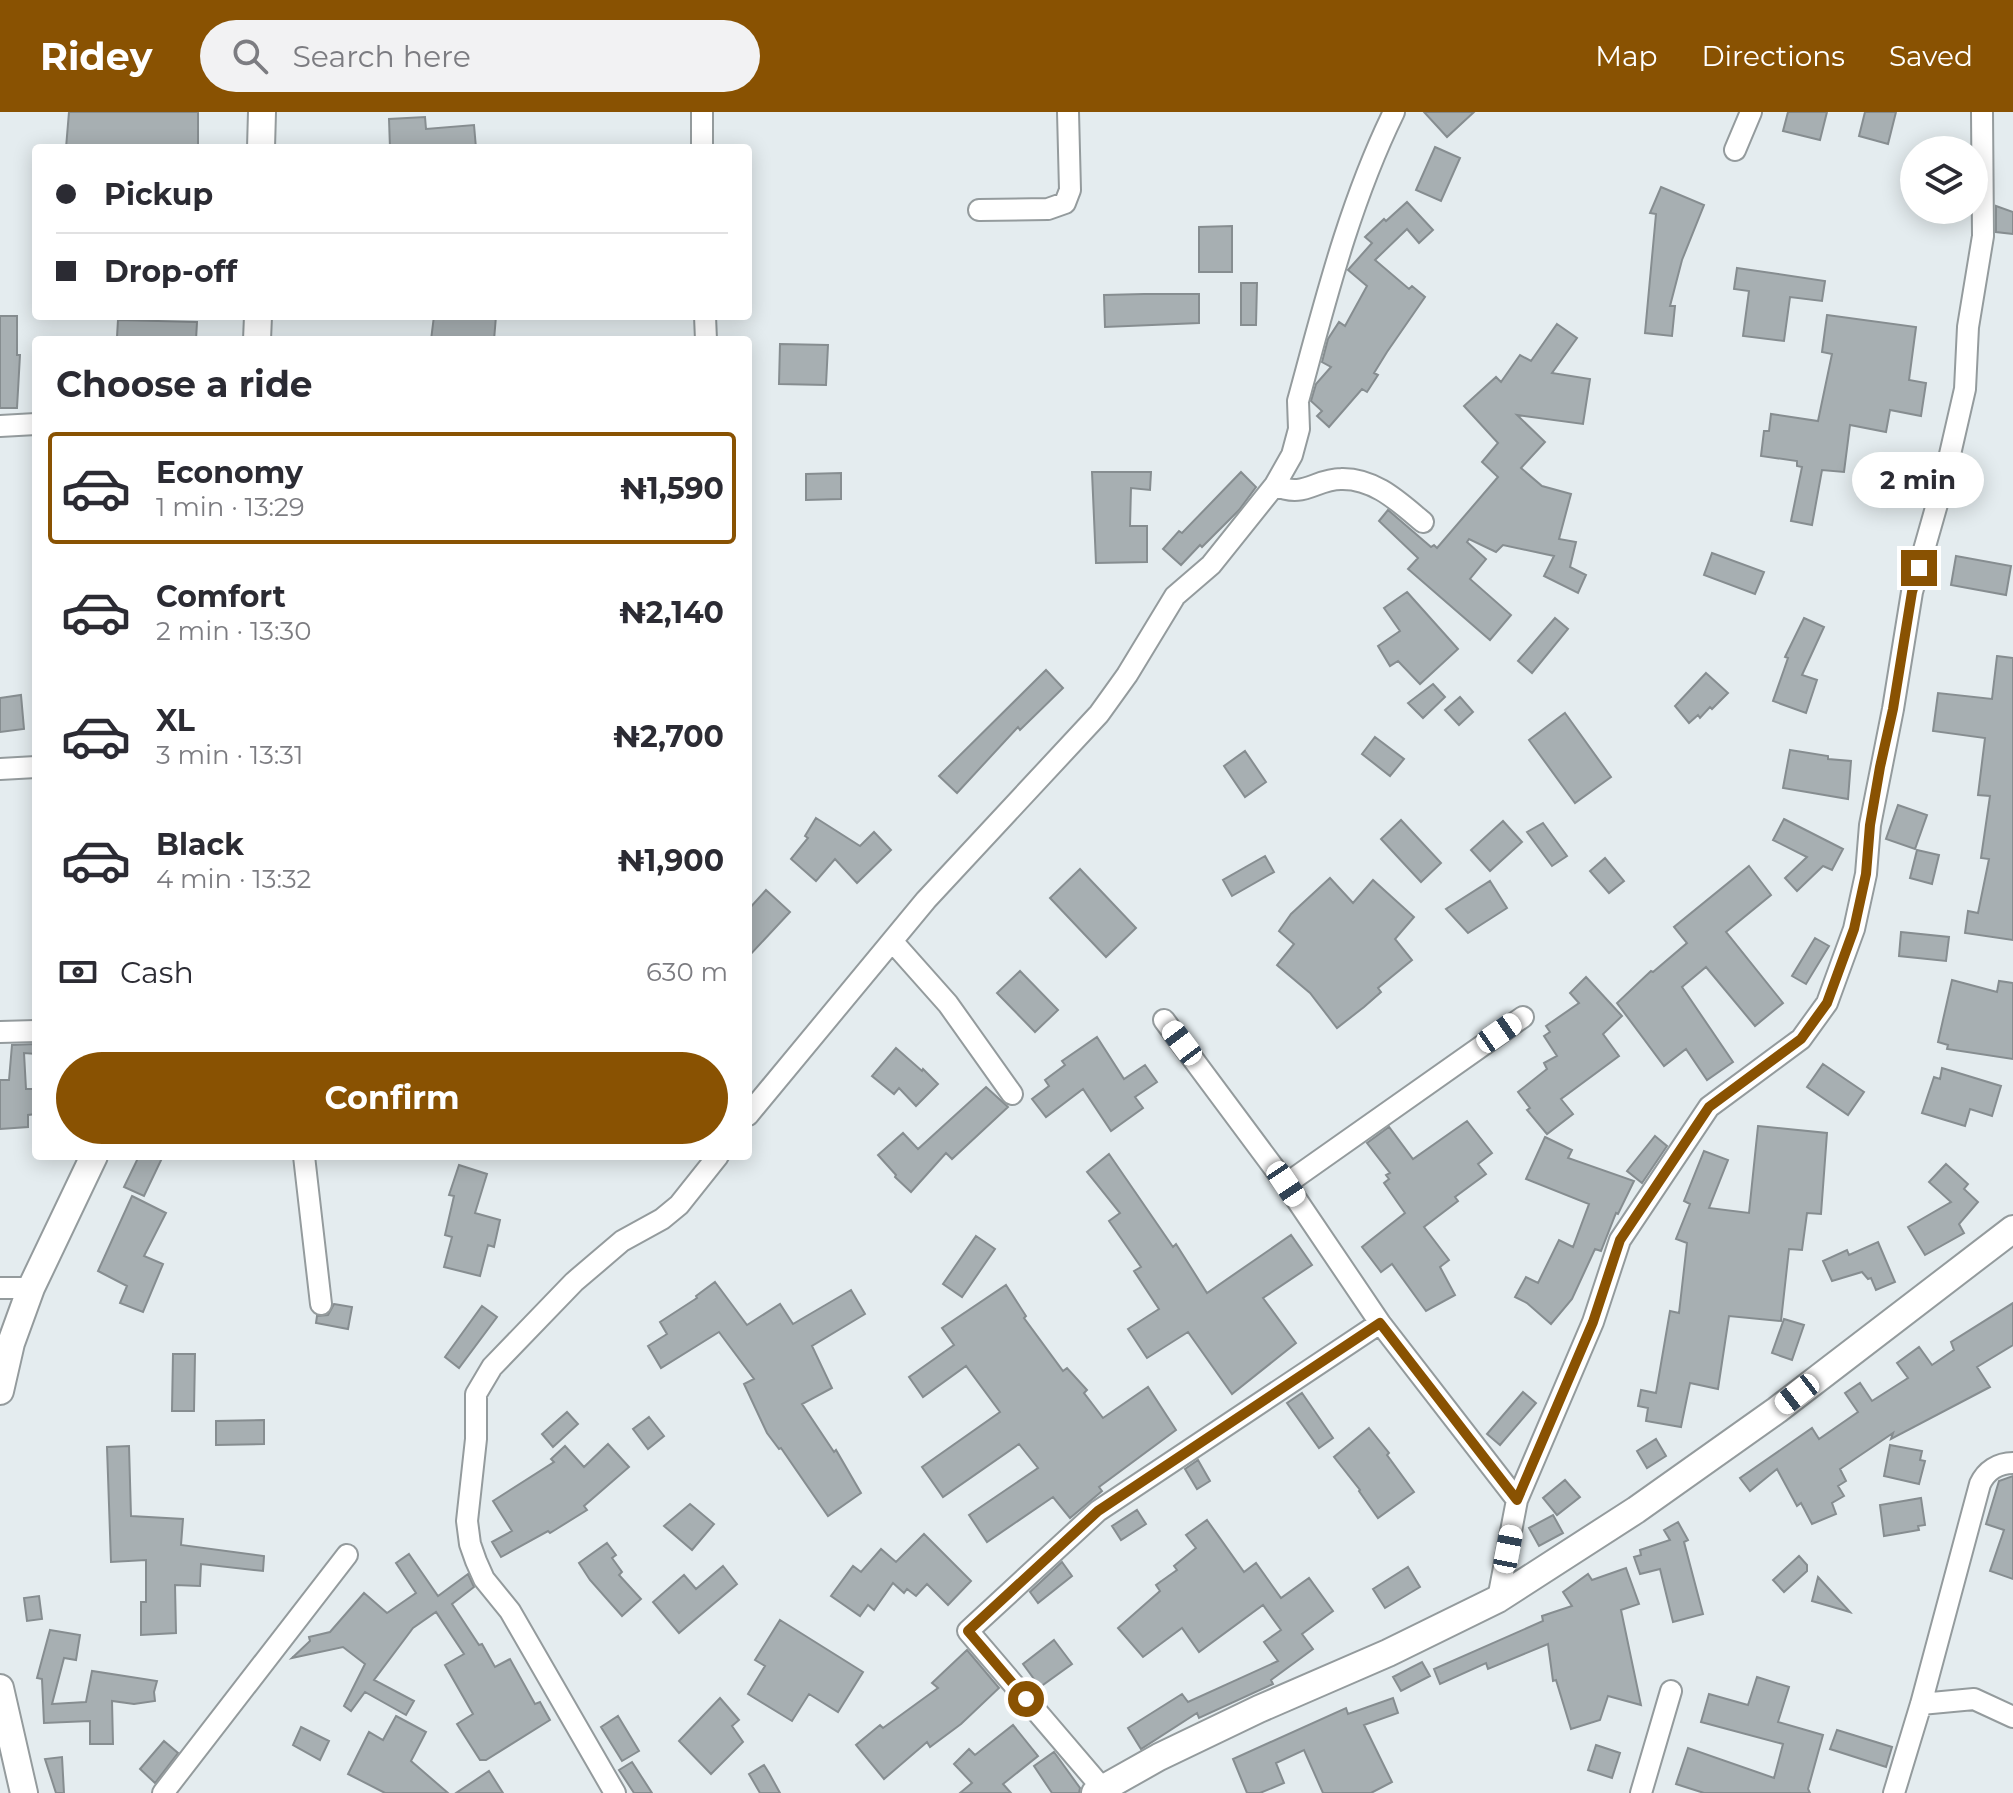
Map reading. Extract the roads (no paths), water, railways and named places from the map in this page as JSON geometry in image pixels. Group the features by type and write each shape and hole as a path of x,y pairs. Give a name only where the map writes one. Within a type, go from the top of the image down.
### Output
{"street":[{"path":"261,144 262,112"},
{"path":"702,112 702,144"},
{"path":"979,210 1048,209 1065,203 1070,190 1068,112"},
{"path":"752,1110 926,900 1099,714 1127,675 1175,596 1211,565 1275,485 1292,455 1299,429 1298,401 1346,228 1371,159 1394,112"},
{"path":"1735,150 1751,112"},
{"path":"1498,1599 1517,1500 1593,1322 1620,1240 1709,1107 1801,1039 1827,1003 1854,929 1866,874 1870,825 1912,592 1945,476 1965,389 1968,327 1983,236 1982,112"},
{"path":"0,426 32,424"},
{"path":"1275,485 1296,492 1338,478 1355,480 1377,487 1423,522"},
{"path":"0,769 32,767"},
{"path":"892,941 948,1004 1012,1094"},
{"path":"1286,1184 1523,1017"},
{"path":"1164,1020 1286,1184 1380,1323 1517,1500"},
{"path":"0,1032 32,1031"},
{"path":"0,1391 11,1343 31,1288 92,1160"},
{"path":"304,1160 321,1304"},
{"path":"615,1793 510,1611 484,1579 470,1544 467,1521 476,1439 476,1394 492,1367 574,1282 622,1241 662,1219 679,1205 715,1160"},
{"path":"1380,1323 1098,1511 968,1631 1099,1791 1231,1722 1388,1653 1498,1599 1636,1510 1777,1410 2013,1229"},
{"path":"0,1288 31,1288"},
{"path":"1894,1793 1980,1484 1985,1473 2013,1463"},
{"path":"163,1793 347,1555"},
{"path":"0,1688 24,1793"},
{"path":"1641,1793 1671,1691"},
{"path":"1921,1704 1974,1699 2013,1717"}]}
